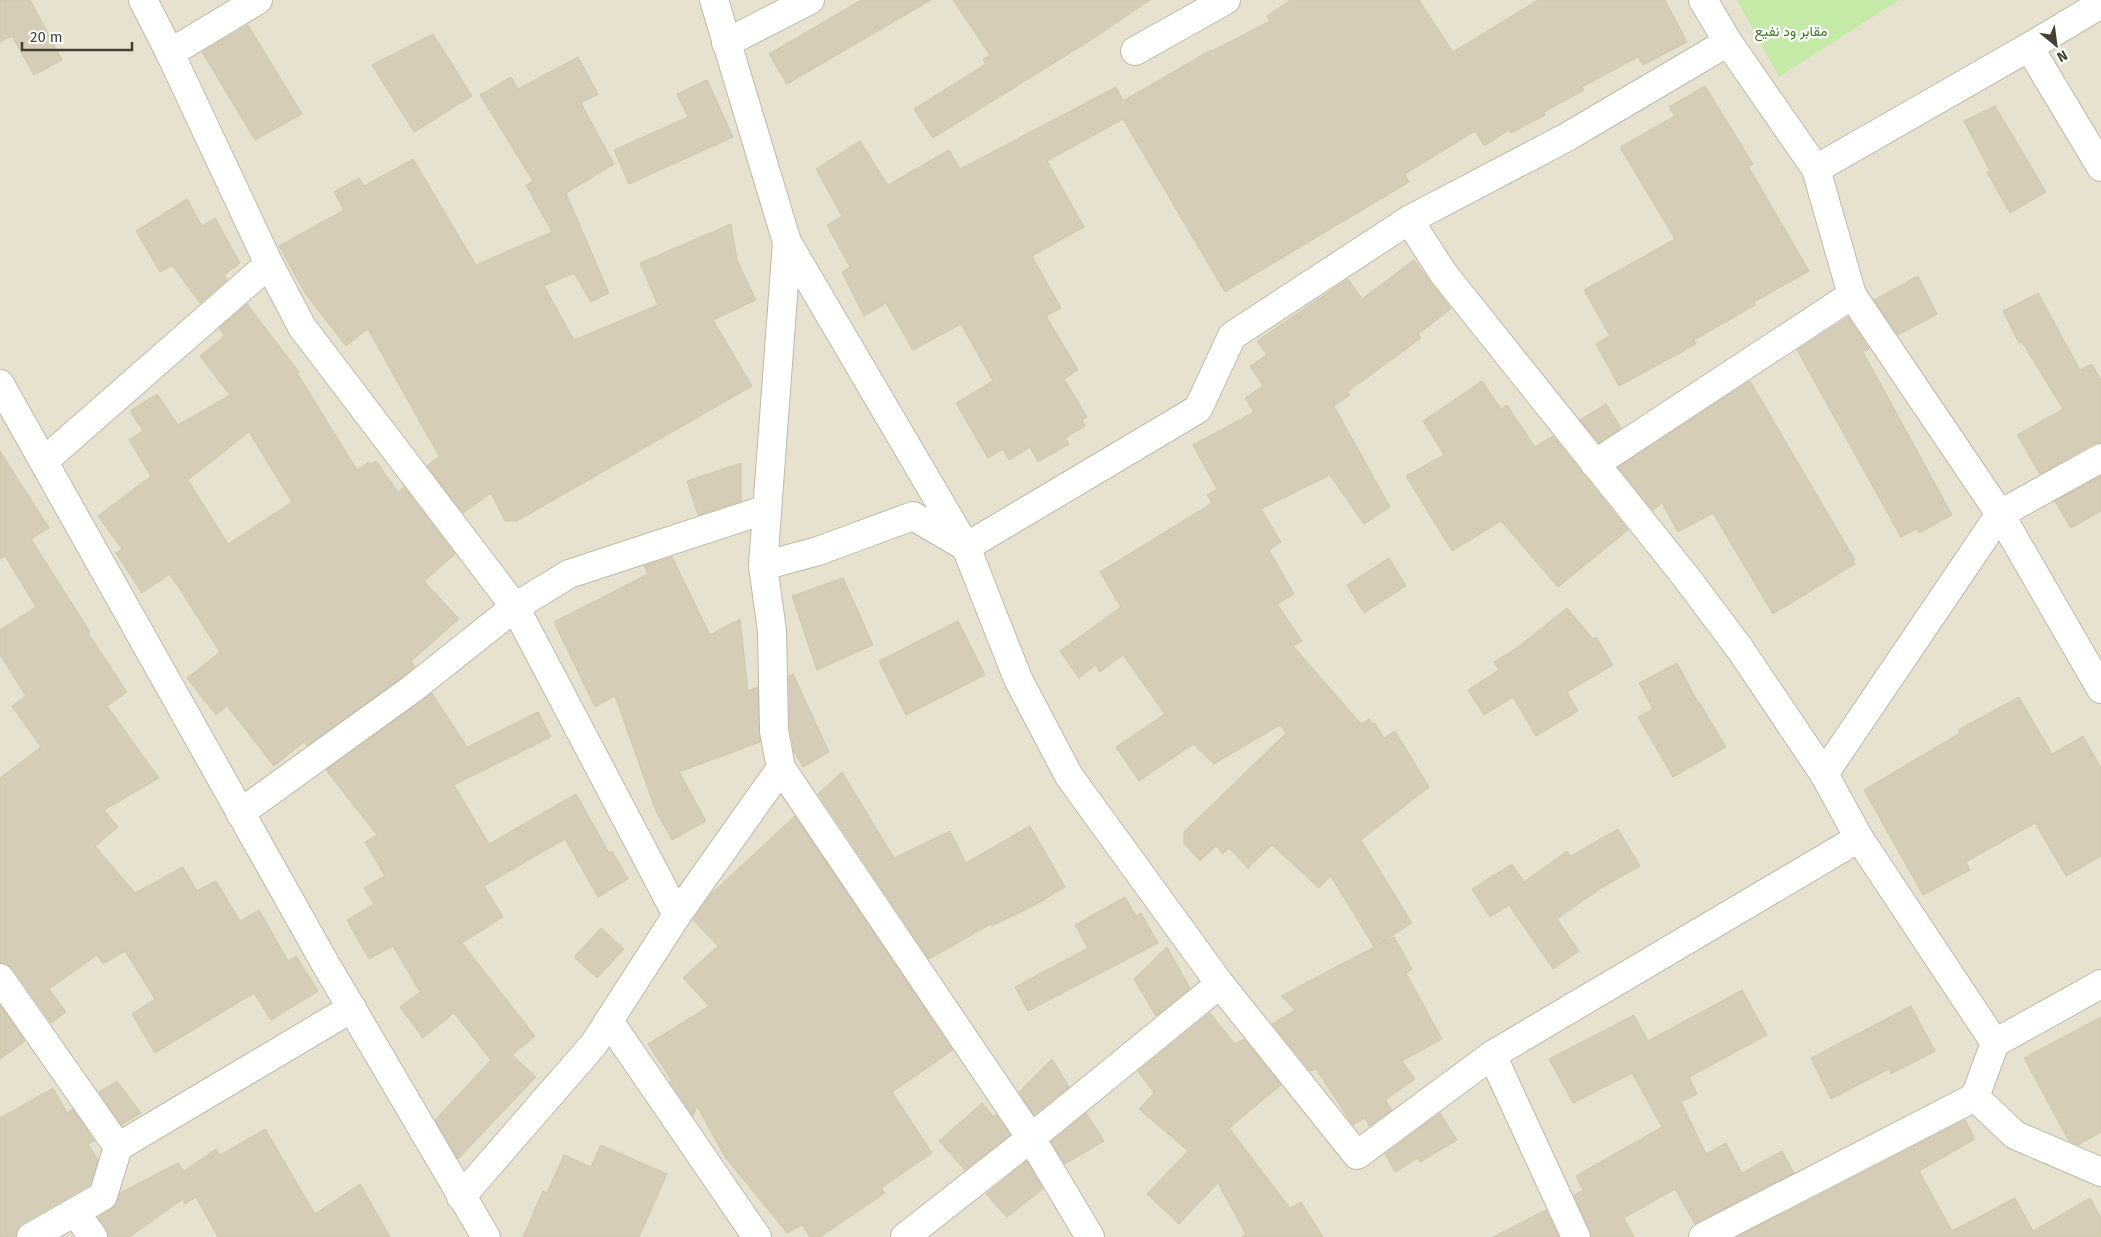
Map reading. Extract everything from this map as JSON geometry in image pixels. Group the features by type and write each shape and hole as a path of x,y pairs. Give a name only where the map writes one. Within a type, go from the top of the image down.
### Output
{"street":[{"path":"143,0 170,53 269,264 302,328 515,607 677,915"},
{"path":"170,53 258,0"},
{"path":"714,0 787,242 966,547 1018,679 1069,776 1220,984 1357,1155 1492,1055 1859,838"},
{"path":"726,44 810,0"},
{"path":"1135,51 1226,0"},
{"path":"1704,0 1728,42 1816,169 1852,295 2000,514 2101,689"},
{"path":"1816,169 2101,4"},
{"path":"966,547 1198,409 1232,336 1409,220 1568,137 1728,42"},
{"path":"2029,47 2101,167"},
{"path":"1409,220 1443,273 1686,577 1734,641 1824,774 1859,838 1995,1043"},
{"path":"787,242 763,566 772,631 774,731 781,768 1031,1138 1090,1237"},
{"path":"44,461 269,264"},
{"path":"1595,464 1852,295"},
{"path":"0,384 240,813 486,1237"},
{"path":"1824,774 2000,514 2101,458"},
{"path":"240,813 412,689 515,607 569,574 767,508"},
{"path":"763,566 818,551 913,516 966,547"},
{"path":"462,1197 594,1044 677,915 781,768"},
{"path":"0,978 118,1146"},
{"path":"905,1237 1031,1138 1220,984"},
{"path":"1704,1237 1975,1097 1995,1043 2101,984"},
{"path":"31,1237 103,1196 118,1146 352,1008"},
{"path":"609,1021 757,1237"},
{"path":"1492,1055 1576,1237"},
{"path":"1975,1097 2015,1135 2101,1172"},
{"path":"75,1212 93,1237"}],"shaded area":[{"path":"0,0 2101,0 2101,1237 0,1237"}],"green space":[{"name":"مقابر ود نفيع","path":"1737,0 1899,0 1779,77"}],"building":[{"path":"0,0 30,0 62,60 34,75 12,36 0,42"},
{"path":"861,0 931,0 787,84 769,54"},
{"path":"953,0 1150,0 1091,40 933,138 914,109 986,64 983,59 990,55"},
{"path":"1291,0 1419,0 1453,52 1538,0 1665,0 1687,42 1643,65 1638,57 1582,87 1584,90 1544,112 1545,115 1511,133 1509,130 1484,146 1475,131 1405,174 1409,182 1225,292 1123,119 1047,161 1084,227 1032,256 1061,308 1046,316 1078,370 1064,379 1087,417 1082,420 1085,426 1065,438 1069,444 1038,462 1030,447 1009,460 1003,449 988,458 956,403 993,381 961,324 913,350 886,303 864,316 842,272 850,267 827,225 842,216 816,169 860,141 888,185 949,150 960,169 1116,87 1123,101 1211,50 1270,21 1267,16"},
{"path":"248,25 302,114 255,140 202,52"},
{"path":"433,34 472,96 414,132 372,65"},
{"path":"578,57 598,94 581,103 614,164 566,193 609,293 591,302 574,273 544,286 574,340 658,305 640,263 731,224 736,258 756,300 713,320 752,386 517,521 505,521 491,493 463,513 427,466 439,456 368,329 346,346 305,293 279,246 344,210 334,192 359,178 364,186 413,159 476,265 552,232 526,185 533,181 480,95 511,77 518,89"},
{"path":"707,80 733,137 629,184 614,150 688,117 677,94"},
{"path":"1705,86 1753,164 1748,166 1809,271 1754,302 1755,305 1694,340 1696,344 1619,386 1596,344 1610,336 1584,290 1675,239 1620,147 1675,116 1669,107"},
{"path":"1995,106 2046,192 2010,213 1987,172 1990,171 1964,121"},
{"path":"187,199 202,226 215,218 240,263 224,275 227,280 200,303 172,265 160,272 136,231"},
{"path":"1414,260 1451,309 1418,334 1421,338 1347,392 1350,395 1334,406 1390,507 1364,524 1330,475 1261,509 1281,542 1269,550 1294,594 1277,604 1302,641 1293,646 1361,724 1369,719 1373,724 1375,723 1384,738 1395,731 1429,787 1361,840 1412,923 1379,944 1394,937 1412,969 1406,973 1442,1039 1402,1061 1415,1079 1385,1100 1392,1110 1369,1126 1365,1118 1353,1125 1316,1069 1310,1071 1272,1024 1295,1010 1281,996 1374,947 1331,876 1319,888 1272,845 1248,868 1229,848 1223,854 1216,846 1200,861 1184,843 1184,832 1286,733 1280,725 1214,764 1193,744 1139,781 1116,747 1165,714 1123,655 1100,672 1096,665 1079,678 1060,651 1121,607 1100,572 1212,503 1207,495 1217,489 1193,445 1254,412 1245,398 1263,386 1250,366 1267,355 1257,341 1348,279 1362,299"},
{"path":"1918,276 1937,314 1898,335 1874,300"},
{"path":"2038,293 2080,370 2092,364 2101,380 2101,442 2093,444 2040,474 2017,435 2063,409 2022,342 2019,343 2003,311"},
{"path":"247,304 299,372 297,373 357,470 369,462 371,464 376,461 398,492 404,487 455,554 424,581 459,619 411,661 415,667 403,677 307,746 304,742 274,766 227,706 216,715 187,678 220,652 170,574 142,593 116,553 122,549 98,516 151,476 129,440 143,431 130,411 157,394 178,425 230,395 200,356 224,335 219,328","holes":["249,432 292,502 228,544 188,480"]},
{"path":"1848,317 1869,349 1863,352 1952,515 1919,533 1917,529 1901,537 1797,350"},
{"path":"1482,381 1501,409 1507,405 1535,447 1553,436 1628,530 1558,587 1501,521 1452,551 1406,476 1444,455 1423,421"},
{"path":"1750,381 1855,560 1853,561 1855,564 1773,614 1713,513 1678,532 1662,503 1653,510 1618,467"},
{"path":"1606,404 1621,428 1599,443 1580,420"},
{"path":"0,451 49,528 31,539 90,632 88,633 127,692 107,706 159,778 104,810 118,827 95,846 135,893 183,867 197,891 216,881 240,921 259,910 288,961 296,956 318,991 271,1020 254,993 155,1053 132,1014 155,999 125,951 103,964 97,955 49,989 66,1012 51,1023 13,969 7,964 0,963 0,778 41,747 12,706 26,696 0,655 0,630 36,607 5,556 0,559"},
{"path":"741,463 741,501 698,515 687,481"},
{"path":"2101,476 2101,511 2071,528 2055,501"},
{"path":"672,557 710,635 740,619 748,691 758,687 760,742 679,772 706,821 672,840 656,811 615,696 595,707 554,622 648,574 644,566"},
{"path":"1389,558 1406,586 1364,613 1347,585"},
{"path":"843,578 873,645 817,670 792,596"},
{"path":"1567,608 1593,639 1596,637 1613,665 1567,692 1578,711 1536,736 1513,697 1484,715 1468,690 1499,670 1494,662 1518,647"},
{"path":"958,621 985,675 906,715 879,661"},
{"path":"1677,663 1698,703 1726,747 1673,777 1638,717 1653,709 1639,683"},
{"path":"793,674 829,752 803,767 794,751 790,729 789,676"},
{"path":"432,693 467,747 538,712 551,737 454,785 489,844 576,794 609,853 612,851 628,879 598,897 565,839 484,886 503,917 462,943 535,1036 512,1055 536,1077 458,1159 435,1120 491,1060 454,1013 423,1038 400,1007 420,992 393,946 369,959 347,920 374,904 364,888 385,876 365,842 377,835 326,770"},
{"path":"2019,697 2052,754 2083,736 2101,768 2101,856 2066,876 2035,823 1966,862 1970,870 1923,895 1864,790 1960,733 1958,730"},
{"path":"842,772 894,858 950,831 966,863 1030,826 1065,887 1035,905 992,926 991,924 929,959 818,794"},
{"path":"795,816 953,1050 892,1092 932,1153 881,1188 885,1193 820,1237 810,1237 802,1225 787,1233 725,1157 697,1106 693,1116 648,1044 709,1006 683,978 718,946 693,920 711,894"},
{"path":"1618,829 1640,866 1601,888 1557,919 1579,951 1553,969 1509,905 1490,917 1472,889 1512,864 1524,882 1567,851 1571,856"},
{"path":"1125,897 1136,916 1141,913 1158,943 1028,1011 1015,987 1088,948 1075,925"},
{"path":"601,928 624,949 597,978 574,957"},
{"path":"1167,947 1190,988 1156,1016 1134,979"},
{"path":"1742,990 1767,1035 1689,1077 1697,1094 1681,1102 1706,1154 1726,1143 1742,1173 1782,1151 1794,1173 1695,1224 1675,1189 1624,1218 1634,1237 1591,1237 1574,1195 1583,1190 1576,1176 1662,1127 1632,1073 1573,1103 1549,1059 1634,1015 1648,1041"},
{"path":"0,1005 25,1041 0,1059"},
{"path":"1911,1006 1935,1051 1891,1074 1889,1069 1831,1099 1811,1058"},
{"path":"1210,1013 1235,1044 1244,1039 1281,1085 1229,1128 1290,1208 1301,1202 1323,1237 1242,1237 1246,1234 1218,1183 1179,1224 1147,1194 1188,1151 1139,1109 1154,1093 1138,1071"},
{"path":"2101,1017 2101,1132 2078,1145 2069,1141 2024,1058"},
{"path":"1052,1059 1069,1087 1034,1115 1019,1092"},
{"path":"117,1081 141,1113 121,1125 99,1092"},
{"path":"53,1088 67,1113 73,1109 94,1141 88,1144 98,1160 90,1185 23,1223 17,1230 15,1237 0,1237 0,1118"},
{"path":"982,1103 994,1117 996,1114 1010,1135 965,1170 939,1141"},
{"path":"1086,1113 1104,1141 1065,1164 1051,1142"},
{"path":"1440,1113 1457,1140 1420,1162 1418,1158 1395,1172 1385,1154"},
{"path":"1965,1120 1975,1139 1919,1171 1952,1231 2015,1198 2033,1231 2090,1198 2101,1218 2101,1237 1737,1237"},
{"path":"265,1129 315,1214 360,1184 390,1237 218,1237 196,1197 185,1204 183,1199 129,1237 108,1237 106,1228 98,1217 111,1209 120,1193 178,1163 184,1171 216,1149 220,1155"},
{"path":"601,1145 667,1174 639,1237 523,1237 543,1191 547,1193 564,1155 591,1167"},
{"path":"1027,1161 1043,1189 1007,1217 986,1194"},
{"path":"1546,1210 1559,1237 1493,1237"}]}
